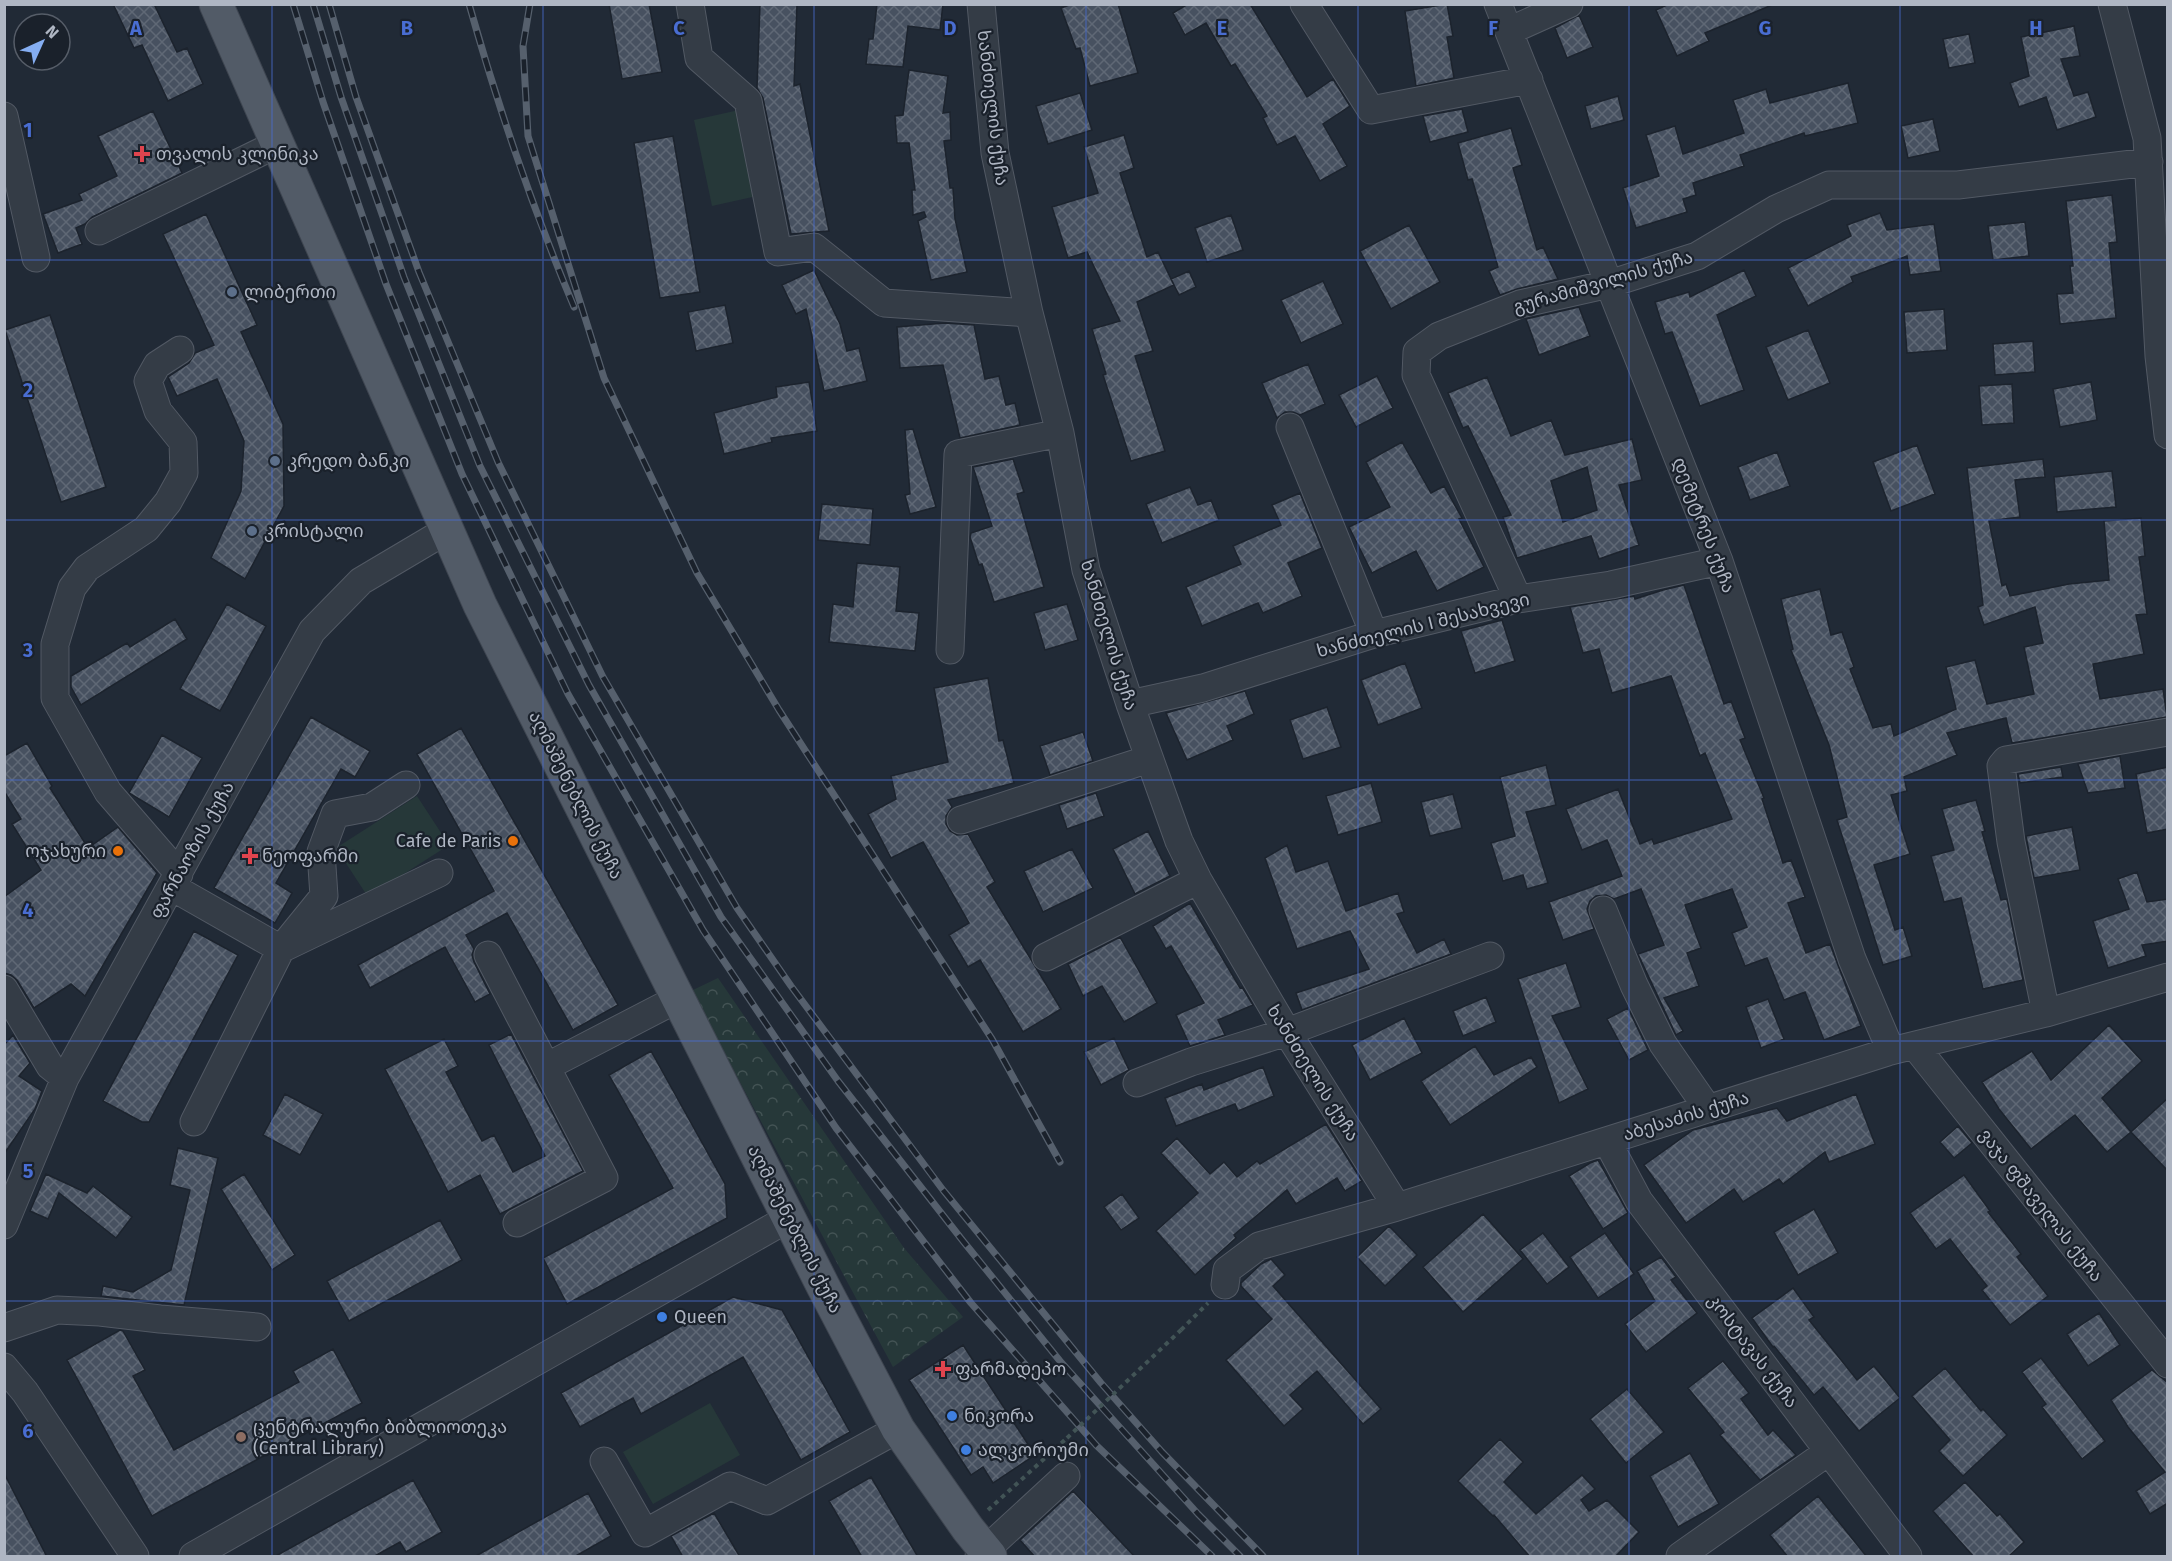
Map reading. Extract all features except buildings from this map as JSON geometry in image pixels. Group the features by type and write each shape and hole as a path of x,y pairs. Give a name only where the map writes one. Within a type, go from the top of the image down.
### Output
{"main road":[{"name":"აღმაშენებლის ქუჩა","path":"216,4 480,605 898,1429 981,1548"}],"street":[{"path":"690,4 699,58 748,101 777,252 814,247 885,303 1029,313"},
{"name":"ხანძთელის ქუჩა","path":"981,4 995,153 1029,313 1060,433 1086,570 1149,759 1179,841 1198,880 1287,1032 1397,1207"},
{"path":"1304,4 1371,110 1529,80"},
{"name":"დემეტრეს ქუჩა","path":"1498,4 1719,561 1852,959 1903,1049"},
{"path":"1509,31 1569,4"},
{"path":"2112,4 2154,145 2159,356 2168,435"},
{"path":"4,116 36,258"},
{"path":"99,231 277,144"},
{"name":"გურამიშვილის ქუჩა","path":"1518,599 1416,375 1417,352 1426,343 1520,304 1609,284 1697,256 1776,210 1829,185 1958,184 2154,145"},
{"path":"180,350 157,365 148,381 158,411 183,442 184,473 168,502 146,529 87,568 72,588 55,644 55,698 108,792 176,881 281,950"},
{"path":"1290,427 1374,634"},
{"path":"950,650 958,454 1060,433"},
{"name":"ფარნაოზის ქუჩა","path":"4,1225 65,1078 312,632 361,581 447,530"},
{"name":"ხანძთელის I შესახვევი","path":"1130,704 1203,688 1374,634 1518,599 1611,585 1719,561"},
{"path":"2046,1013 2011,842 2001,766 2006,760 2168,732"},
{"path":"961,820 1149,759"},
{"path":"194,1122 281,950 324,896 321,852 335,814 372,807 406,785"},
{"path":"281,950 440,873"},
{"path":"1046,957 1198,880"},
{"path":"1603,910 1634,985 1663,1044 1708,1109"},
{"path":"488,955 604,1178 517,1223"},
{"path":"1137,1083 1191,1062 1287,1032 1490,956"},
{"name":"აბესაძის ქუჩა","path":"1225,1285 1227,1270 1259,1246 1397,1207 1903,1049 2046,1013 2168,977"},
{"path":"4,989 50,1066 65,1078"},
{"path":"546,1067 679,998"},
{"name":"ვაჯა ფშაველას ქუჩა","path":"1903,1049 2168,1364"},
{"name":"კოსტავას ქუჩა","path":"1607,1140 1639,1201 1908,1557"},
{"path":"193,1557 789,1218"},
{"path":"4,1328 57,1310 257,1327"},
{"path":"4,1367 25,1392 135,1557"},
{"path":"604,1461 645,1533 730,1486 767,1501 898,1429"},
{"path":"1680,1557 1828,1452"},
{"path":"981,1548 1066,1476"}],"path":[{"path":"981,1548 1067,1438 1225,1285"}],"green space":[{"path":"739,110 757,196 712,206 694,120"},
{"path":"417,796 449,845 368,897 336,848"},
{"path":"718,978 904,1248 963,1317 893,1367 691,991"},
{"path":"710,1403 740,1455 653,1504 623,1452"}],"railway":[{"path":"293,4 323,102 386,284 462,474 568,694 703,930 836,1128 971,1303 1096,1445 1212,1556"},
{"path":"313,4 341,97 404,277 480,466 589,685 721,917 838,1081 1060,1361 1198,1514 1240,1556"},
{"path":"329,4 356,97 419,272 498,462 603,677 737,908 791,986 943,1190 1101,1383 1162,1452 1263,1556"},
{"path":"469,4 517,157 574,307"},
{"path":"530,4 523,46 528,136 604,378 697,573 779,710 992,1039 1060,1162"}],"place":[{"name":"თვალის კლინიკა","path":"142,154"},
{"name":"ლიბერთი","path":"232,292"},
{"name":"კრედო ბანკი","path":"275,461"},
{"name":"კრისტალი","path":"252,531"},
{"name":"Cafe de Paris","path":"513,841"},
{"name":"ოჯახური","path":"118,851"},
{"name":"ნეოფარმი","path":"250,856"},
{"name":"Queen","path":"662,1317"},
{"name":"ფარმადეპო","path":"943,1369"},
{"name":"ნიკორა","path":"952,1416"},
{"name":"ცენტრალური ბიბლიოთეკა (Central Library)","path":"241,1437"},
{"name":"ალკორიუმი","path":"966,1450"}]}
